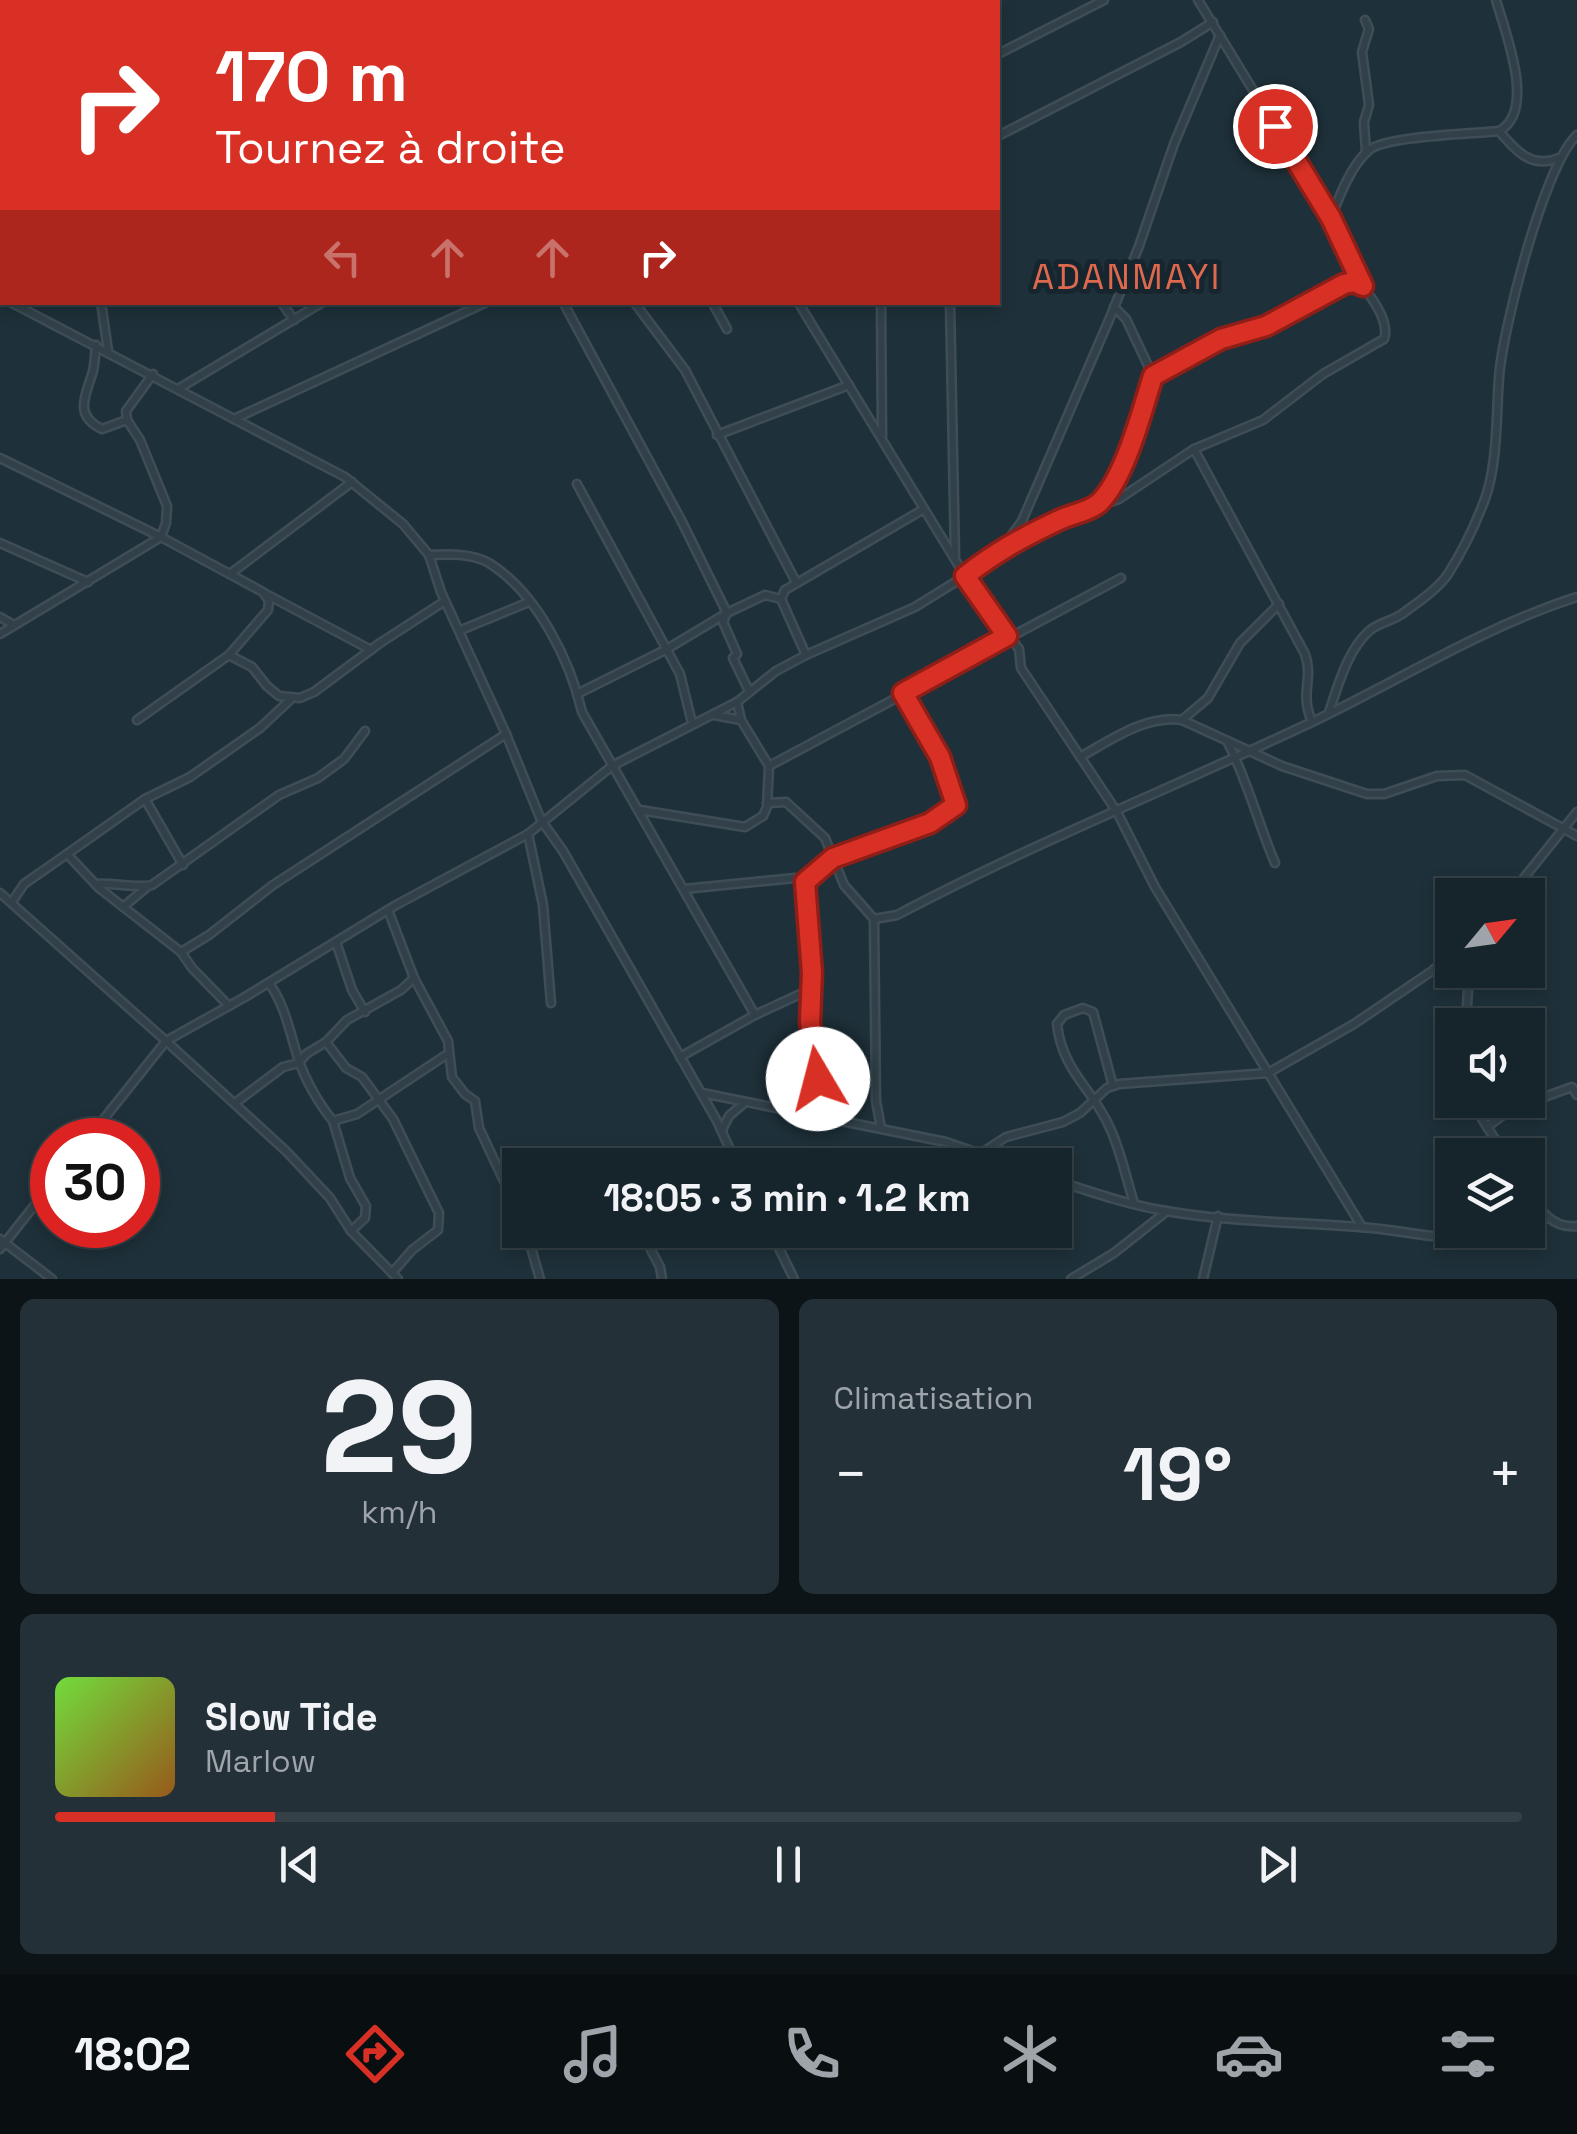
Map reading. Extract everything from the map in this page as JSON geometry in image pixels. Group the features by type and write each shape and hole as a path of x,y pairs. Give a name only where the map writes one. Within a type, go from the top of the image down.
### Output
{"street":[{"path":"1000,53 1104,0"},
{"path":"104,1118 166,1041 388,910 528,834 540,820 612,766 737,702 806,654 915,607 1002,548 1068,516 1119,499 1194,449 1263,420 1323,374 1384,339 1384,322 1331,218 1198,0"},
{"path":"1366,152 1398,139 1499,131 1509,126 1516,112 1516,76 1496,0"},
{"path":"1331,218 1366,152 1364,122 1369,104 1362,52 1369,29 1365,20"},
{"path":"1000,135 1213,22"},
{"path":"1002,548 1022,521 1114,307 1174,144 1220,34"},
{"path":"1499,131 1526,158 1547,162 1560,157"},
{"path":"1328,714 1343,673 1361,641 1370,629 1398,618 1446,576 1484,501 1492,473 1507,322 1560,157 1577,135"},
{"path":"1153,376 1221,339 1266,326 1344,284 1354,282 1363,286"},
{"path":"16,305 352,482 403,524 428,556 540,820 564,851 730,1148"},
{"path":"101,305 108,351"},
{"path":"283,305 294,320"},
{"path":"178,388 318,305"},
{"path":"232,420 481,305"},
{"path":"564,305 728,613"},
{"path":"636,305 685,370 796,582"},
{"path":"714,305 727,329"},
{"path":"800,305 965,576 1018,649 1021,668 1029,682 1117,812 1155,888 1362,1227"},
{"path":"881,305 882,437"},
{"path":"950,305 955,559"},
{"path":"1096,507 1107,494 1134,439 1153,376 1126,319 1114,307"},
{"path":"96,345 93,372 82,398 86,412 94,426 102,429 126,420"},
{"path":"0,634 161,537 167,506 140,440 126,420 126,411 153,374"},
{"path":"717,435 849,385"},
{"path":"1194,449 1308,665 1304,698 1312,722"},
{"path":"0,458 161,537 371,650"},
{"path":"230,574 352,482"},
{"path":"577,484 680,674 692,723"},
{"path":"806,654 781,599 785,590 924,509"},
{"path":"0,542 88,582"},
{"path":"428,556 452,553 488,563 529,602 561,648 582,712 755,1014"},
{"path":"769,766 1120,578"},
{"path":"137,720 229,655 268,610 269,600 263,592"},
{"path":"578,694 728,613 765,596 781,599"},
{"path":"874,919 897,915 1070,830 1312,722 1512,621 1577,597"},
{"path":"12,902 24,884 66,854 145,800 190,777 260,728 291,699 314,692 446,602"},
{"path":"460,630 529,602"},
{"path":"1182,720 1208,698 1240,642 1279,604"},
{"path":"728,613 723,622 738,654 733,658 749,691"},
{"path":"0,618 14,625"},
{"path":"229,655 252,666 279,696 291,699"},
{"path":"805,882 833,858 930,823 956,805 940,757 903,693"},
{"path":"639,810 745,827 763,816 769,766 740,720 737,702"},
{"path":"712,714 740,720"},
{"path":"1080,757 1149,722 1165,718 1182,720 1282,766 1374,794 1437,776 1465,775 1577,836"},
{"path":"123,907 279,795 318,778 344,758 365,732"},
{"path":"181,952 273,885 506,734"},
{"path":"1227,742 1250,788 1274,864"},
{"path":"145,800 183,864"},
{"path":"767,803 786,802 800,810 825,838 844,885 874,919 876,1100 881,1128"},
{"path":"1524,878 1577,812"},
{"path":"528,834 543,905 551,1004"},
{"path":"66,854 95,884 181,952 229,1006"},
{"path":"684,889 795,878 805,882"},
{"path":"95,884 122,882 148,887"},
{"path":"805,882 812,973 810,1022 822,1117"},
{"path":"1,895 286,1150 330,1198 351,1231 395,1276 412,1250 438,1230 439,1214 380,1100 362,1076 346,1068 326,1042"},
{"path":"388,910 414,978 448,1041 452,1078 475,1101 479,1128 502,1176"},
{"path":"336,942 352,990 365,1012"},
{"path":"990,1148 1022,1130 1063,1122 1113,1086 1268,1073 1354,1024 1435,968"},
{"path":"235,1103 283,1067 299,1062 348,1020 414,978"},
{"path":"268,983 280,1002 299,1062 322,1107 334,1121 350,1178 366,1206 365,1218 351,1231"},
{"path":"680,1057 755,1014 809,990"},
{"path":"1113,1086 1092,1012 1088,1007 1064,1015 1057,1024 1060,1046 1109,1124 1134,1203"},
{"path":"334,1121 357,1114 449,1053"},
{"path":"1487,1128 1511,1109 1535,1100 1572,1087 1577,1095"},
{"path":"701,1093 963,1148"},
{"path":"722,1130 729,1116 744,1103"},
{"path":"1481,1118 1494,1138"},
{"path":"1072,1185 1166,1211 1435,1236"},
{"path":"30,1210 2,1244 52,1279"},
{"path":"1070,1279 1114,1252 1166,1211"},
{"path":"1545,1214 1564,1228 1577,1226"},
{"path":"1203,1279 1218,1216"},
{"path":"531,1248 540,1279"},
{"path":"779,1248 794,1279"},
{"path":"651,1250 662,1279"}],"district":[{"name":"ADANMAYI","path":"1127,277"}],"route":[{"path":"818,1079 810,1022 812,973 805,882 833,858 930,823 956,805 940,757 903,693 1007,636 965,576 1002,548 1096,507 1107,494 1134,439 1153,376 1221,339 1266,326 1308,306 1344,284 1354,282 1363,286 1331,218 1275,126"}]}
